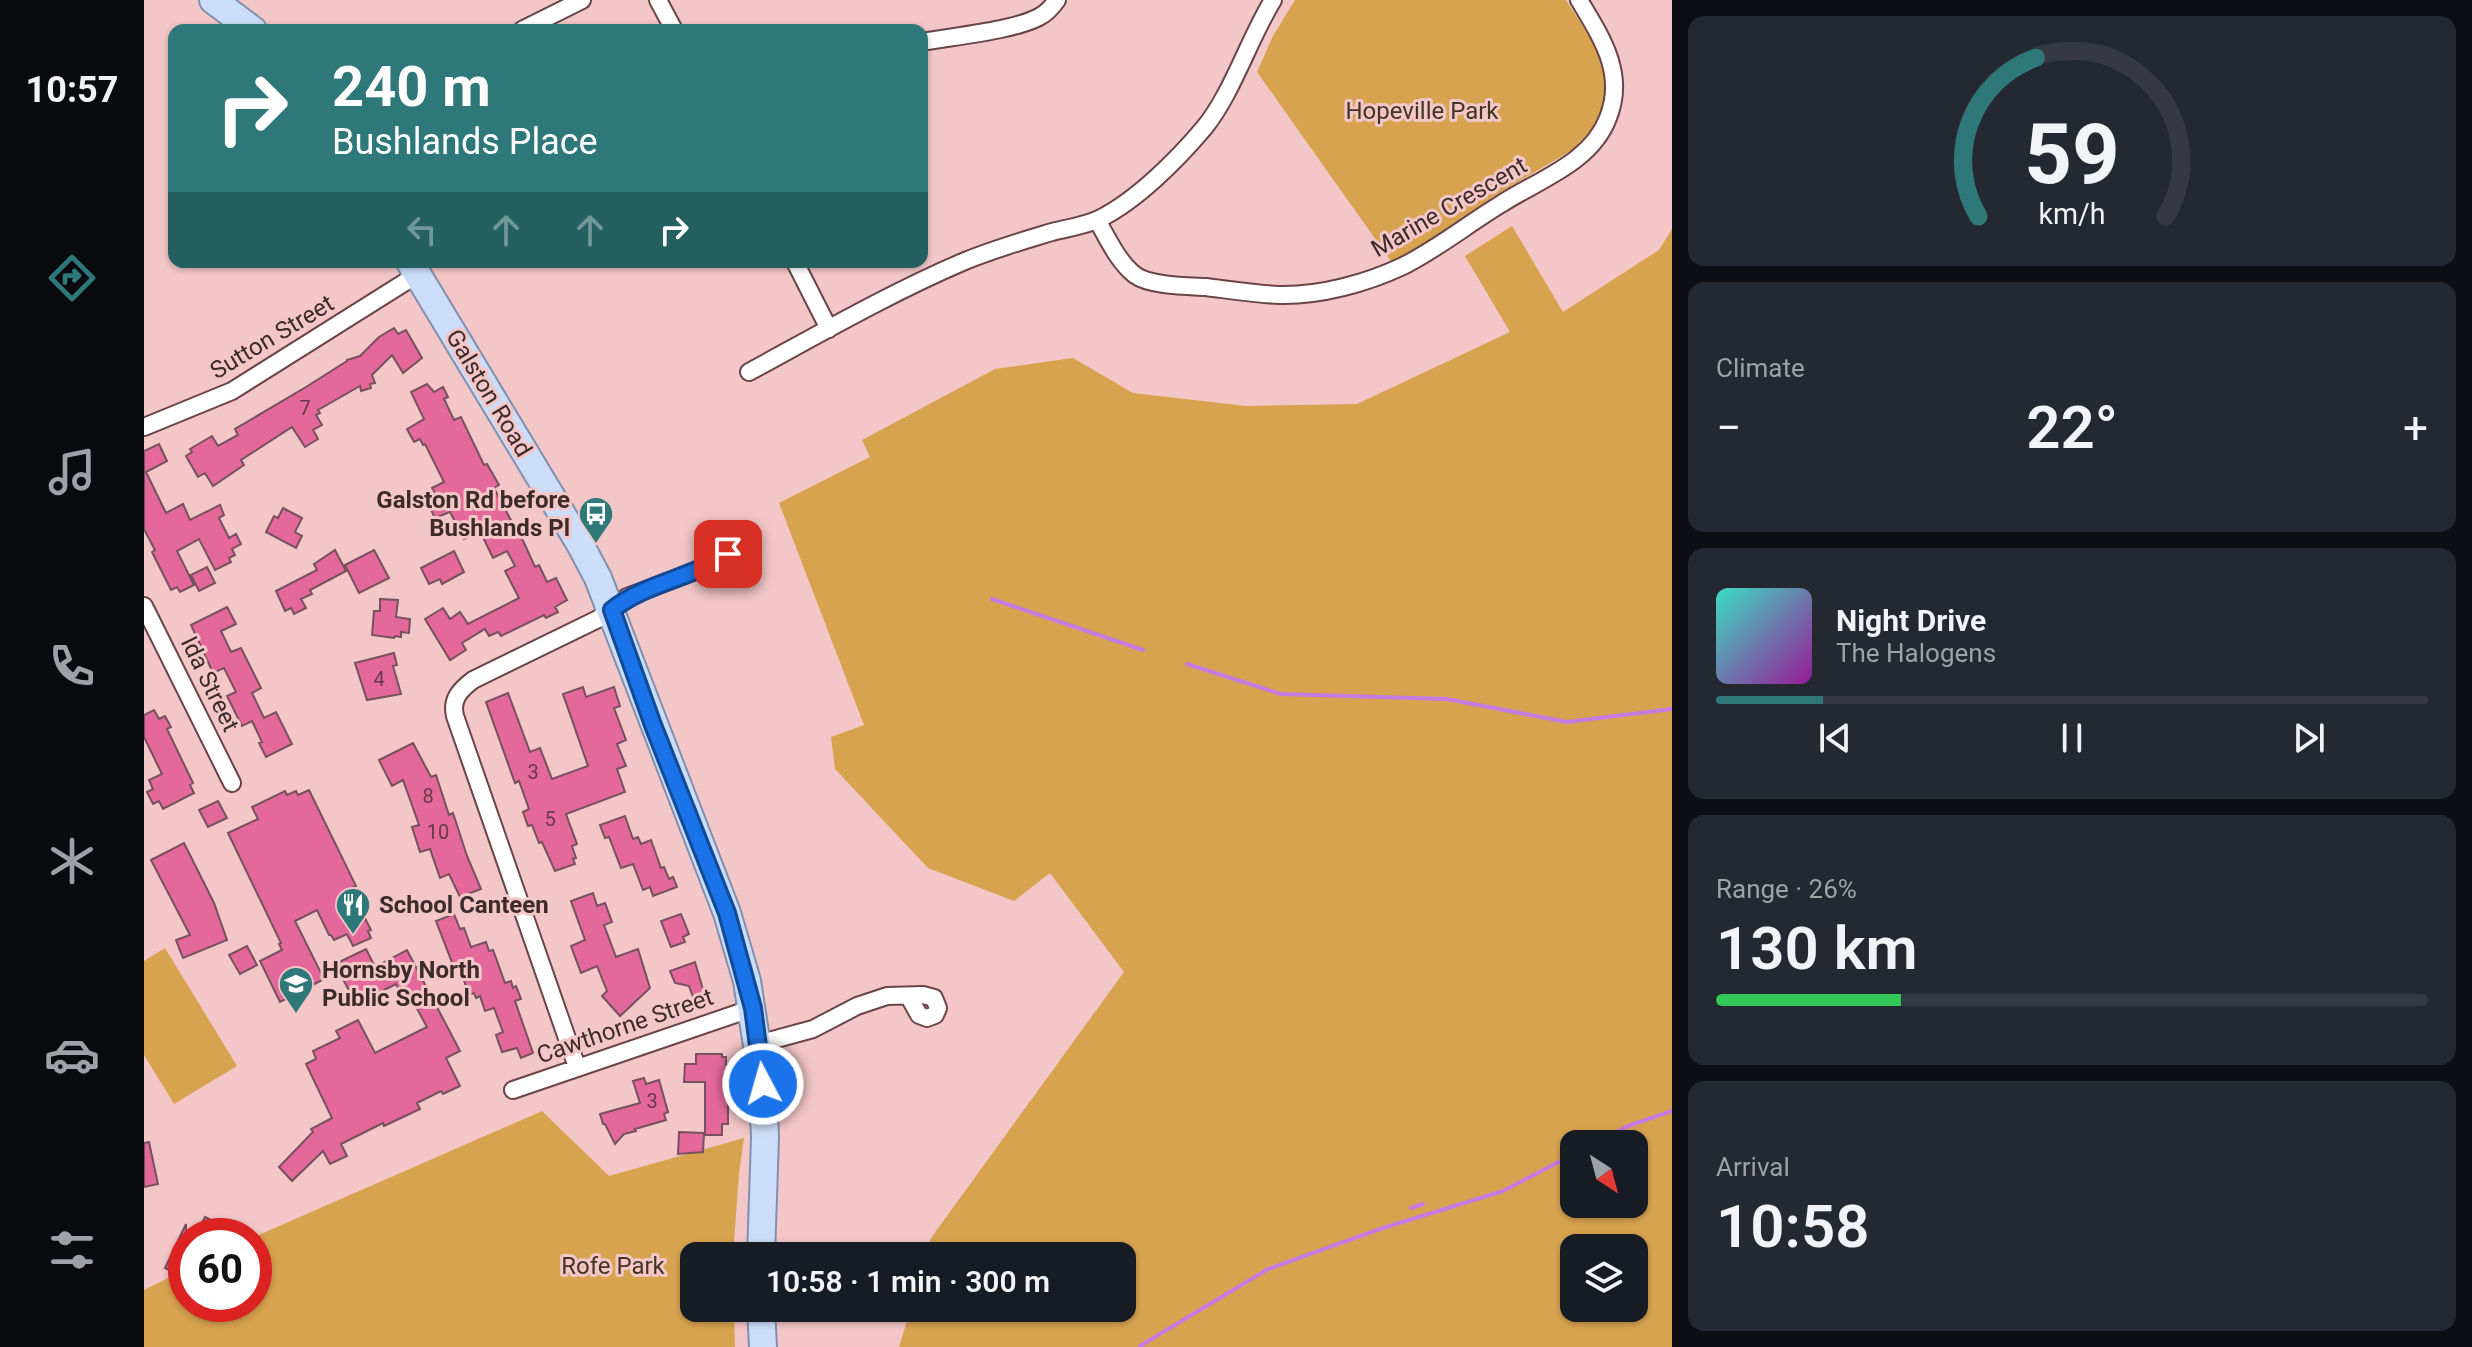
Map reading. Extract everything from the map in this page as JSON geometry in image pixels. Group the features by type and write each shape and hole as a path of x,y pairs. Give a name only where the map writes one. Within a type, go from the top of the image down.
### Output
{"main road":[{"path":"213,0 245,24"},
{"name":"Galston Road","path":"414,268 580,544 612,610 653,725 727,913 753,1008 758,1044 765,1138 761,1242"},
{"path":"762,1322 763,1347"}],"street":[{"path":"534,24 582,0"},
{"path":"658,0 671,24"},
{"path":"928,41 1038,18 1049,11 1057,0"},
{"path":"749,372 963,262 1001,247 1097,220 1122,205 1163,171 1205,127 1219,106 1258,24 1273,0"},
{"name":"Marine Crescent","path":"1097,220 1134,274 1147,281 1281,295 1326,291 1404,265 1579,158 1598,136 1609,118 1615,89 1614,67 1606,44 1579,0"},
{"name":"Sutton Street","path":"144,427 232,391 414,268"},
{"path":"798,268 829,329"},
{"path":"577,1067 455,716 454,704 460,691 473,680 598,619 627,597 714,564 743,544"},
{"name":"Ida Street","path":"144,606 232,783"},
{"path":"758,1044 813,1029 857,1006 887,996 909,997"},
{"name":"Cawthorne Street","path":"513,1090 753,1008"}],"green space":[{"name":"Hopeville Park","path":"1295,0 1566,0 1598,50 1607,83 1604,103 1594,127 1572,150 1499,193 1393,264 1257,72 1273,36"},
{"path":"1512,226 1563,312 1659,250 1672,229 1672,1347 899,1347 907,1322 1136,1322 1136,1242 930,1242 1124,972 1050,873 1014,901 928,868 835,769 831,737 864,725 779,503 870,457 862,440 995,369 1073,358 1133,393 1246,406 1357,404 1510,332 1465,256"},
{"path":"165,948 237,1066 174,1104 144,1055 144,961"},
{"name":"Rofe Park","path":"542,1111 609,1176 744,1138 734,1242 680,1242 680,1322 734,1322 735,1347 144,1347 144,1290 168,1278 168,1322 272,1322 272,1229"}],"building":[{"path":"394,328 398,334 406,330 422,358 403,373 392,355 372,375 375,383 370,384 371,388 361,391 360,386 318,410 320,413 316,415 322,425 313,430 318,439 305,447 292,427 241,460 244,465 213,486 205,473 198,477 186,456 192,452 190,449 212,436 218,446 238,435 235,429 347,360 360,356 379,337"},
{"path":"427,384 434,392 443,387 448,397 444,399 454,420 461,417 484,465 487,464 499,485 494,488 515,523 535,567 539,565 547,582 556,578 567,600 555,607 558,612 546,618 544,615 501,636 498,632 489,636 485,629 462,643 466,650 450,660 425,619 443,608 450,619 460,612 468,624 519,598 505,571 515,566 507,551 493,558 480,531 464,539 450,512 435,518 428,504 438,499 432,488 444,482 425,444 420,439 414,442 407,429 424,419 411,392"},
{"path":"159,444 167,461 146,472 166,513 183,504 190,520 220,505 224,515 219,518 229,538 236,534 241,544 232,549 235,555 229,558 231,562 215,570 199,539 177,551 194,585 180,592 177,587 171,590 144,529 144,451"},
{"path":"283,508 302,518 295,532 302,536 296,548 266,532 274,516 278,518"},
{"path":"335,550 346,571 310,590 312,594 301,599 306,608 294,614 291,608 285,611 276,591 317,570 314,564"},
{"path":"374,550 389,578 359,593 345,565"},
{"path":"454,551 464,572 442,584 440,579 429,584 421,568"},
{"path":"207,567 215,583 199,591 191,575"},
{"path":"380,599 398,600 396,617 410,619 409,633 401,632 401,637 394,638 372,635 374,611 380,611"},
{"path":"227,607 236,624 221,631 231,652 241,648 261,688 252,693 264,718 276,712 292,744 266,757 252,721 242,726 227,696 236,692 224,668 213,673 191,625"},
{"path":"394,653 397,665 393,666 401,694 367,700 355,663"},
{"path":"583,687 586,697 614,687 620,706 614,708 626,740 617,744 626,766 617,769 625,792 566,814 577,844 572,846 575,864 555,871 532,825 528,826 523,812 529,809 519,781 515,783 486,702 508,693 530,752 540,748 552,779 588,766 563,694"},
{"path":"154,710 159,719 165,716 171,727 167,729 193,783 190,785 194,793 163,809 159,801 153,804 147,792 153,789 149,780 162,774 144,737 144,715"},
{"path":"413,743 431,777 436,775 449,815 453,813 481,889 460,897 449,874 440,878 430,849 420,852 412,827 419,825 403,780 392,786 379,760"},
{"path":"309,790 356,886 350,889 371,930 368,931 371,938 353,946 347,934 334,940 317,910 295,921 324,979 280,1002 260,961 282,950 281,943 228,833 258,819 252,807 285,791 287,795 296,791 298,795"},
{"path":"218,801 227,818 208,827 199,810"},
{"path":"625,816 633,839 638,837 641,844 651,840 661,868 664,867 669,879 673,877 677,887 653,896 650,887 643,890 633,864 621,868 609,837 605,838 600,825"},
{"path":"184,843 214,903 227,940 183,958 176,940 190,935 151,860"},
{"path":"593,893 597,906 605,903 612,922 604,925 616,957 638,949 650,988 620,1016 602,996 607,991 597,966 581,973 571,946 585,940 571,901"},
{"path":"454,914 460,929 464,928 471,947 486,942 489,951 493,950 505,983 511,981 513,988 516,986 521,999 515,1001 533,1053 521,1058 517,1048 502,1052 496,1035 503,1032 494,1008 485,1011 480,996 476,998 474,993 469,995 460,969 455,970 436,921"},
{"path":"681,914 689,934 683,937 685,942 671,947 661,921"},
{"path":"247,946 257,965 240,974 229,955"},
{"path":"366,949 375,967 407,950 460,1051 446,1058 460,1086 443,1094 441,1091 417,1103 420,1109 341,1144 347,1156 330,1164 323,1151 292,1181 279,1167 313,1132 311,1129 332,1118 306,1064 316,1059 313,1051 340,1038 336,1031 358,1020 375,1053 427,1027 414,1003 408,1006 396,984 356,1004 335,964"},
{"path":"695,962 704,993 693,997 689,986 675,983 670,971"},
{"path":"696,1054 722,1054 726,1057 726,1065 734,1068 734,1083 728,1083 728,1124 722,1124 722,1135 705,1135 705,1082 684,1082 685,1064 696,1064"},
{"path":"644,1078 646,1084 659,1080 668,1112 664,1114 666,1120 624,1134 615,1144 600,1114 640,1103 633,1081"},
{"path":"679,1132 704,1133 703,1152 678,1154"},
{"path":"149,1142 158,1184 144,1187 144,1143"}],"waterway":[{"path":"992,599 1143,650"},
{"path":"1187,664 1281,694 1447,699 1567,722 1672,709"},
{"path":"1620,1130 1672,1111"},
{"path":"1140,1346 1268,1269 1380,1229 1503,1191 1560,1161"},
{"path":"1411,1208 1423,1204"}],"place":[{"name":"Galston Rd before Bushlands Pl","path":"596,545"},
{"name":"School Canteen","path":"353,936"},
{"name":"Hornsby North Public School","path":"296,1015"}],"route":[{"path":"728,554 714,564 627,597 612,610 653,725 727,913 753,1008 763,1084"}]}
